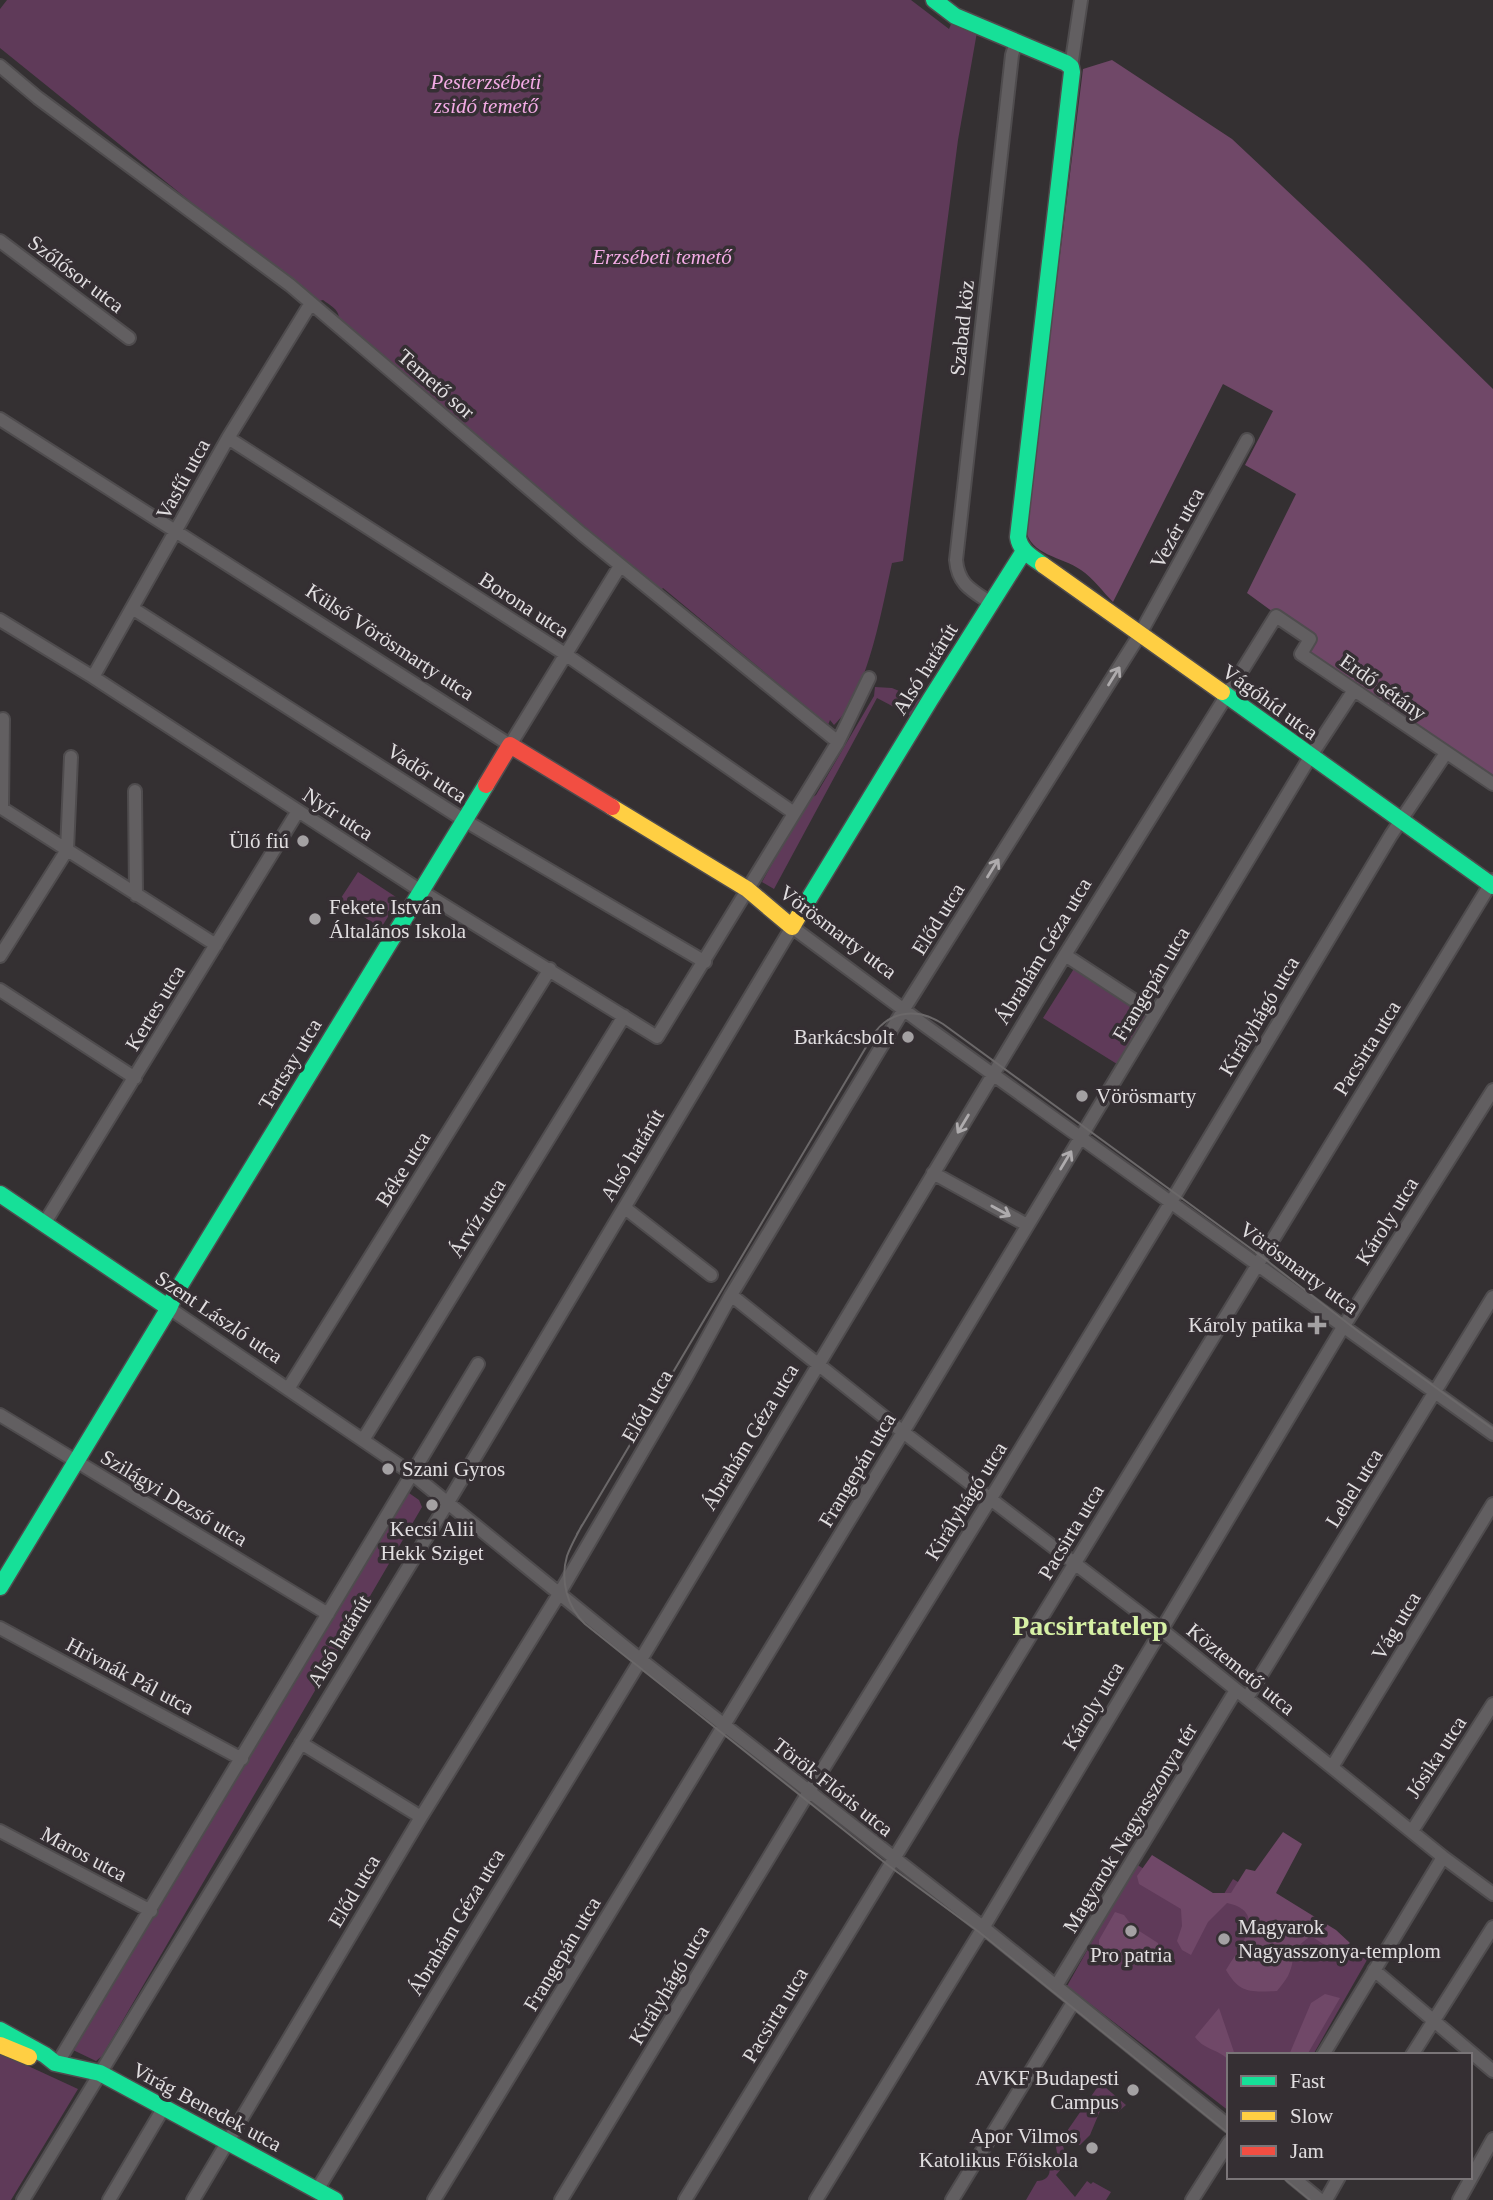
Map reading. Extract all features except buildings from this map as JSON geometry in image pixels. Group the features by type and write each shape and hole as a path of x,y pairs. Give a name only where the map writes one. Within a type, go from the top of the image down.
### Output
{"street":[{"path":"934,0 955,16 1071,67"},
{"path":"1024,551 1019,545 1018,537 1071,67 1081,0"},
{"name":"Szabad köz","path":"991,603 961,582 956,559 1012,55 1016,42"},
{"name":"Temető sor","path":"0,66 38,98 311,303 620,566 838,742"},
{"name":"Szőlősor utca","path":"0,241 129,338"},
{"name":"Vasfű utca","path":"93,677 228,438 311,303"},
{"name":"Külső Vörösmarty utca","path":"0,419 510,744 753,893"},
{"name":"Borona utca","path":"228,438 565,654 794,813"},
{"name":"Vezér utca","path":"1140,634 1247,440"},
{"name":"Alsó határút","path":"23,2200 447,1504 792,927 1024,551"},
{"name":"Vágóhíd utca","path":"1024,551 1310,757 1492,883"},
{"name":"Tartsay utca","path":"0,1587 169,1308 176,1292 620,566"},
{"name":"Vadőr utca","path":"132,608 464,820 705,962"},
{"name":"Erdő sétány","path":"1276,616 1310,639 1301,654 1493,784"},
{"name":"Ábrahám Géza utca","path":"314,2195 1065,955 1276,616"},
{"name":"Nyír utca","path":"0,620 93,677 421,891 657,1037"},
{"name":"Előd utca","path":"193,2200 421,1816 559,1594 731,1295 904,1009 1140,634"},
{"name":"Alsó határút","path":"657,1037 753,893 794,813 838,742 869,678"},
{"name":"Frangepán utca","path":"434,2200 903,1432 1310,757 1354,690"},
{"path":"3,719 1,807 216,944"},
{"name":"Királyhágó utca","path":"561,2200 1171,1202 1400,820 1446,753"},
{"path":"0,956 67,850 71,757"},
{"path":"135,791 136,895"},
{"name":"Kertes utca","path":"44,1224 298,811"},
{"name":"Pacsirta utca","path":"685,2200 1492,883"},
{"name":"Vörösmarty utca","path":"753,893 792,927 904,1009 1493,1434"},
{"path":"1065,955 1156,1014"},
{"name":"Béke utca","path":"288,1389 550,969"},
{"path":"0,989 135,1078"},
{"name":"Árvíz utca","path":"363,1440 624,1016"},
{"name":"Károly utca","path":"816,2200 983,1928 1344,1327 1493,1090"},
{"path":"933,1173 1027,1226"},
{"name":"Szent László utca","path":"0,1194 413,1475"},
{"path":"625,1208 711,1275"},
{"name":"Köztemető utca","path":"731,1295 903,1432 1161,1630 1443,1857 1493,1894"},
{"name":"Lehel utca","path":"1242,1694 1436,1392 1493,1297"},
{"name":"Alsó határút","path":"56,2063 151,1910 478,1364"},
{"name":"Szilágyi Dezső utca","path":"0,1415 328,1614"},
{"name":"Török Flóris utca","path":"413,1475 640,1660 983,1928 1227,2124"},
{"name":"Vág utca","path":"1332,1767 1493,1504"},
{"name":"Hrivnák Pál utca","path":"0,1628 242,1759"},
{"name":"Magyarok Nagyasszonya tér","path":"1056,1986 1242,1694"},
{"name":"Jósika utca","path":"1412,1831 1493,1704"},
{"path":"301,1743 421,1816"},
{"name":"Maros utca","path":"0,1831 151,1910"},
{"path":"1324,2053 1443,1857"},
{"path":"1413,2053 1493,1927"},
{"path":"1374,1969 1472,2053"},
{"path":"952,2200 1074,2001"},
{"path":"0,2030 56,2063"},
{"name":"Virág Benedek utca","path":"0,2045 43,2064 56,2063 100,2073 228,2141 314,2195 335,2200"},
{"path":"1472,2053 1493,2071"},
{"path":"109,2200 164,2107"},
{"path":"1472,2177 1493,2139"},
{"path":"1192,2200 1227,2144"},
{"path":"1294,2179 1320,2200"},
{"path":"1326,2200 1338,2179"},
{"path":"1459,2200 1471,2179"}],"green space":[{"name":"Erzsébeti temető","path":"7,0 911,0 949,29 952,22 977,32 958,140 903,561 892,563 865,672 846,711 834,725 830,720 828,725 663,588 657,594 387,359 338,322 337,312 332,307 323,300 315,302 0,48 0,9"},
{"path":"875,687 892,688 923,701 913,717 877,698 774,889 762,882 807,801 816,795 874,696"},
{"path":"358,872 399,899 381,928 339,901"},
{"path":"1075,967 1149,1012 1117,1064 1043,1018"},
{"path":"402,1493 409,1493 419,1500 422,1507 102,2056 96,2061 73,2050"},
{"path":"1136,1864 1213,1912 1233,1879 1367,1960 1314,2053 1227,2053 1227,2109 1067,1986"},
{"path":"0,2053 78,2089 11,2200 0,2200"},
{"path":"1110,2069 1110,2080 1105,2087 1126,2105 1118,2112 1102,2106 1090,2135 1080,2145 1063,2146 1068,2163 1066,2165 1056,2147"},
{"path":"1051,2159 1061,2169 1056,2175 1075,2197 1087,2181 1111,2192 1106,2200 1026,2200 1037,2181 1048,2176 1050,2170 1047,2164"}],"shaded area":[{"path":"1112,60 1232,139 1493,389 1493,784 1301,654 1310,639 1247,593 1296,494 1245,465 1273,411 1223,384 1113,602 1085,573 1040,550 1028,538 1026,529 1083,69"},
{"path":"1283,1832 1302,1844 1276,1893 1336,1930 1350,1943 1337,1953 1311,1936 1298,1946 1288,1976 1277,1991 1247,1990 1236,1984 1226,1970 1247,1932 1247,1914 1227,1903 1208,1922 1191,1955 1182,1950 1177,1941 1182,1926 1181,1909 1139,1884 1137,1876 1152,1855 1213,1893 1231,1893 1246,1869 1255,1871"},
{"path":"1115,1912 1124,1915 1133,1927 1158,1943 1159,1952 1151,1964 1132,1965 1117,1957 1099,1954 1099,1940"},
{"path":"1325,1994 1340,1998 1308,2053 1290,2053 1311,2003"},
{"path":"1219,2008 1234,2053 1227,2053 1227,2059 1195,2037"}],"tram line":[{"path":"577,1534 875,1032 882,1024 898,1015 916,1014 943,1024 1493,1429"},
{"path":"582,1525 567,1556 564,1574 570,1601 585,1624 889,1866 979,1932 1227,2132"},
{"path":"1284,2179 1310,2200"}],"traffic: fast":[{"path":"934,0 955,16 1066,63 1072,72 1018,537 1024,550 1043,565"},
{"path":"799,915 1024,551"},
{"path":"1222,692 1493,886"},
{"path":"0,1587 169,1308 176,1292 486,785"},
{"path":"0,1194 169,1308"},
{"path":"0,2030 55,2063 100,2073 335,2200"}],"traffic: slow":[{"path":"1043,565 1222,692"},
{"path":"612,807 747,889 792,927 799,915"},
{"path":"0,2045 29,2057"}],"traffic: jam":[{"path":"486,785 510,745 612,807"}],"place":[{"name":"Ülő fiú","path":"303,841"},
{"name":"Fekete István Általános Iskola","path":"315,919"},
{"name":"Barkácsbolt","path":"908,1037"},
{"name":"Vörösmarty","path":"1082,1096"},
{"name":"Károly patika","path":"1317,1325"},
{"name":"Szani Gyros","path":"388,1469"},
{"name":"Kecsi Alii Hekk Sziget","path":"432,1505"},
{"name":"Pro patria","path":"1131,1931"},
{"name":"Magyarok Nagyasszonya-templom","path":"1224,1939"},
{"name":"AVKF Budapesti Campus","path":"1133,2090"},
{"name":"Apor Vilmos Katolikus Főiskola","path":"1092,2148"}],"district":[{"name":"Pacsirtatelep","path":"1090,1625"}],"park label":[{"name":"Pesterzsébeti zsidó temető","path":"486,94"}]}
